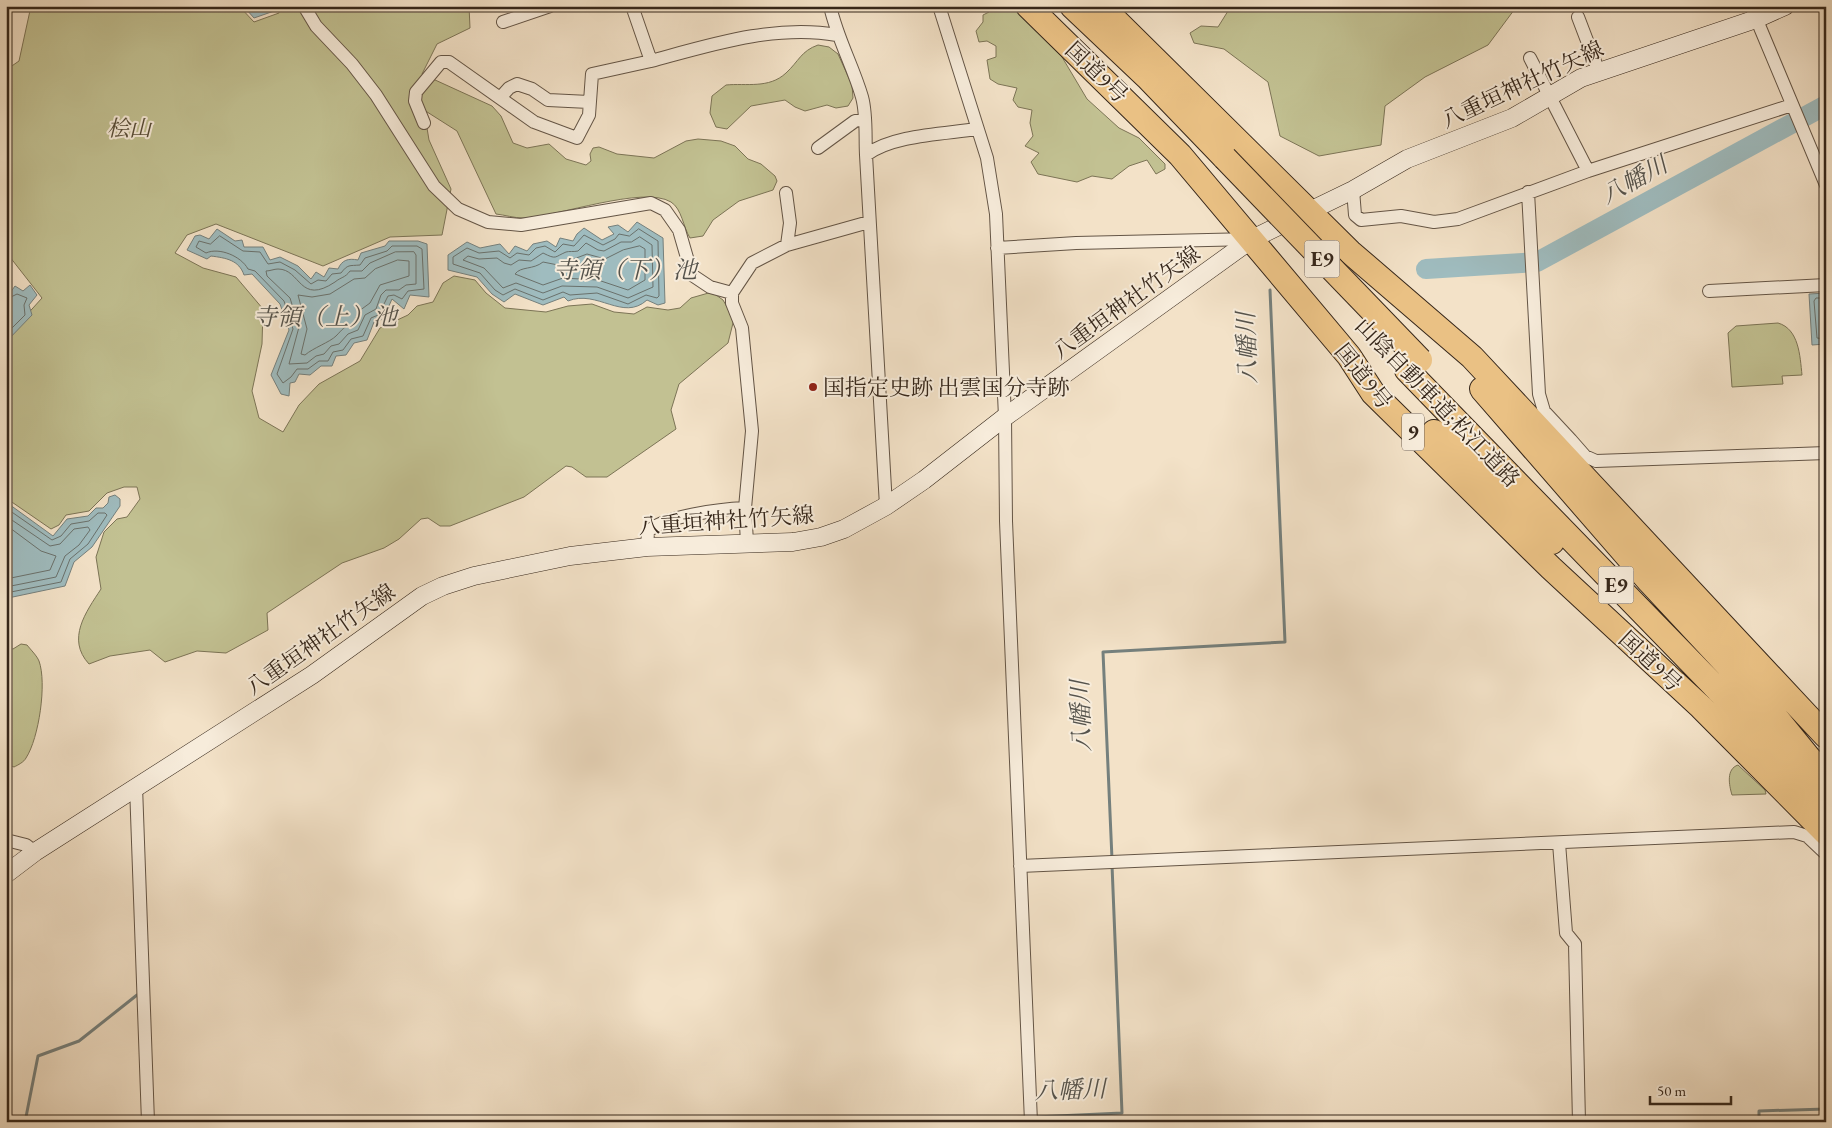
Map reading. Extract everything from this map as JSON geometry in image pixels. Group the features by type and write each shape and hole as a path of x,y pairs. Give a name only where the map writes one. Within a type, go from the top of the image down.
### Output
{"highway":[{"name":"国道9号","path":"1028,6 1180,155 1349,356 1373,393 1551,568 1701,707 1826,834"},
{"name":"山陰自動車道;松江道路","path":"1048,6 1219,164 1413,365 1739,711 1826,800"},
{"name":"山陰自動車道;松江道路","path":"1072,6 1147,77 1219,164"},
{"path":"1101,6 1350,252 1466,351 1566,445 1754,660 1826,736"},
{"path":"1382,278 1496,404 1649,581 1774,715 1809,758"},
{"path":"1349,356 1479,472 1637,623 1739,711"},
{"name":"山陰自動車道;松江道路","path":"1413,365 1826,776"}],"main road":[{"name":"八重垣神社竹矢線","path":"6,874 35,852 136,786 225,733 312,675 401,609 442,586 474,576 570,556 648,547 747,542 793,542 821,537 844,529 886,506 1005,417 1252,239 1308,210 1353,190 1407,159 1512,118 1550,94 1581,78 1754,13 1785,6"}],"street":[{"path":"304,6 316,26 352,64 376,95 434,186 458,208 488,222 521,225 651,203 665,210 679,230 692,275 710,287 732,293"},
{"path":"503,22 550,6"},
{"path":"632,6 651,61"},
{"path":"830,6 837,35 862,99 886,506"},
{"path":"939,6 987,158 992,183 1005,417 1006,521 1031,1119"},
{"path":"1754,13 1826,185"},
{"path":"1578,17 1599,72"},
{"path":"424,123 415,101 416,92 441,62 449,62 534,122 577,138 581,134 589,115 592,74 744,38 784,33 837,35"},
{"path":"1530,58 1588,171"},
{"path":"500,98 509,88 517,84 532,89 548,100 589,102"},
{"path":"1353,190 1355,215 1361,220 1401,216 1434,222 1458,219 1588,171 1792,105"},
{"path":"818,148 855,121 864,119"},
{"path":"866,155 876,148 890,143 977,129"},
{"path":"1528,192 1539,394 1544,412 1566,445 1596,461 1826,453"},
{"path":"786,193 790,223 787,245"},
{"path":"747,542 745,508 752,431 742,328 732,303 732,293 752,263 787,245 869,222"},
{"path":"997,248 1076,243 1252,239"},
{"path":"1710,291 1826,285"},
{"path":"648,547 648,532 656,526 696,514 745,508"},
{"path":"136,786 148,1122"},
{"path":"1020,866 1794,832 1807,836 1826,854"},
{"path":"6,840 26,845 35,852"},
{"path":"1559,843 1566,933 1576,944 1579,1122"}],"green space":[{"name":"桧山","path":"31,6 239,6 254,22 279,13 279,6 469,6 470,28 437,44 422,74 492,106 501,116 513,143 527,148 549,144 566,159 586,165 591,161 590,154 593,148 599,147 617,154 654,158 686,141 698,139 721,141 735,146 748,159 761,164 775,176 777,181 773,190 739,201 713,220 703,236 690,238 675,205 658,198 621,199 538,216 516,218 496,214 457,131 424,110 429,140 451,189 442,235 390,237 323,266 216,224 187,235 175,253 203,268 236,277 263,309 262,344 252,391 259,418 283,432 299,405 319,384 360,361 380,328 408,315 417,306 433,302 443,283 454,276 475,280 486,293 505,308 546,312 568,306 592,304 614,312 634,314 647,307 668,310 680,308 691,298 712,292 723,300 734,319 728,343 679,384 671,410 676,429 607,477 586,477 572,467 566,466 524,497 450,526 440,526 428,518 421,519 399,539 384,548 342,563 267,613 268,630 226,653 197,651 165,662 150,650 110,656 89,664 82,655 79,635 85,616 101,589 96,557 104,532 117,519 127,517 140,499 137,487 124,487 107,493 89,511 66,515 59,525 51,529 6,498 6,344 23,319 42,298 6,252 6,70 19,61"},
{"path":"990,6 1011,6 1062,57 1087,99 1119,128 1139,138 1165,164 1165,169 1156,174 1147,160 1129,166 1112,179 1092,176 1077,182 1038,174 1031,162 1039,153 1025,146 1033,136 1030,123 1032,110 1018,107 1013,100 1017,88 998,84 990,79 987,60 996,57 996,46 987,41 979,42 976,31 983,22 983,15 989,12"},
{"path":"1255,6 1517,6 1488,45 1425,77 1385,106 1381,145 1319,156 1280,136 1268,82 1224,49 1194,43 1190,33 1201,26 1218,27 1228,11"},
{"path":"818,45 829,47 838,54 852,85 853,98 848,106 836,108 827,105 805,111 785,100 751,106 727,129 716,127 710,113 712,96 726,85 765,83 779,78 804,53"},
{"path":"1778,323 1785,326 1794,337 1799,352 1802,375 1782,376 1783,384 1732,387 1728,333 1736,326"},
{"path":"21,644 27,645 39,661 42,696 38,724 31,749 24,761 14,767 6,764 6,648 13,649"},
{"path":"1738,765 1765,790 1766,794 1732,795 1729,782 1730,774 1734,767"}],"water":[{"path":"248,6 276,6 277,10 254,18 246,9"},
{"name":"寺領（下）池","path":"637,222 663,238 665,303 658,305 647,300 638,306 629,308 589,299 579,298 568,301 564,297 543,305 515,294 504,302 492,294 477,277 448,270 448,255 467,242 480,248 500,244 509,254 515,246 527,251 533,244 547,241 556,247 560,238 573,241 584,228 602,240 614,234 608,227 618,225 628,232"},
{"name":"寺領（上）池","path":"217,229 235,241 242,240 244,247 263,247 270,260 280,257 298,266 311,279 316,272 324,277 329,268 338,269 346,260 358,260 361,253 385,246 389,241 418,241 427,244 429,297 410,295 404,309 392,299 388,308 390,317 374,322 367,340 354,343 346,355 336,356 332,366 321,366 310,375 299,374 295,382 290,383 289,396 281,394 271,375 289,330 280,304 252,274 244,275 235,263 227,259 211,256 207,259 187,250 195,236 200,235 209,239"},
{"path":"30,285 37,295 29,305 32,315 6,342 6,291 10,293 15,286 23,291"},
{"path":"1826,293 1826,344 1812,345 1809,294"},
{"path":"115,495 120,499 120,506 92,547 74,562 65,586 8,598 6,502 53,536 67,519 88,516 96,508 103,508 108,503 109,497"}],"waterway":[{"name":"八幡川","path":"1426,269 1537,262 1826,105"},
{"name":"八幡川","path":"1112,859 1103,652 1285,642 1270,290"},
{"name":"八幡川","path":"1035,1117 1122,1113 1112,865"},
{"path":"25,1122 38,1056 79,1041 137,995"},
{"path":"1759,1122 1759,1111 1826,1109"},
{"name":"八幡川","path":"924,1122 1029,1117"}],"place":[{"name":"国指定史跡 出雲国分寺跡","path":"813,387"}]}
